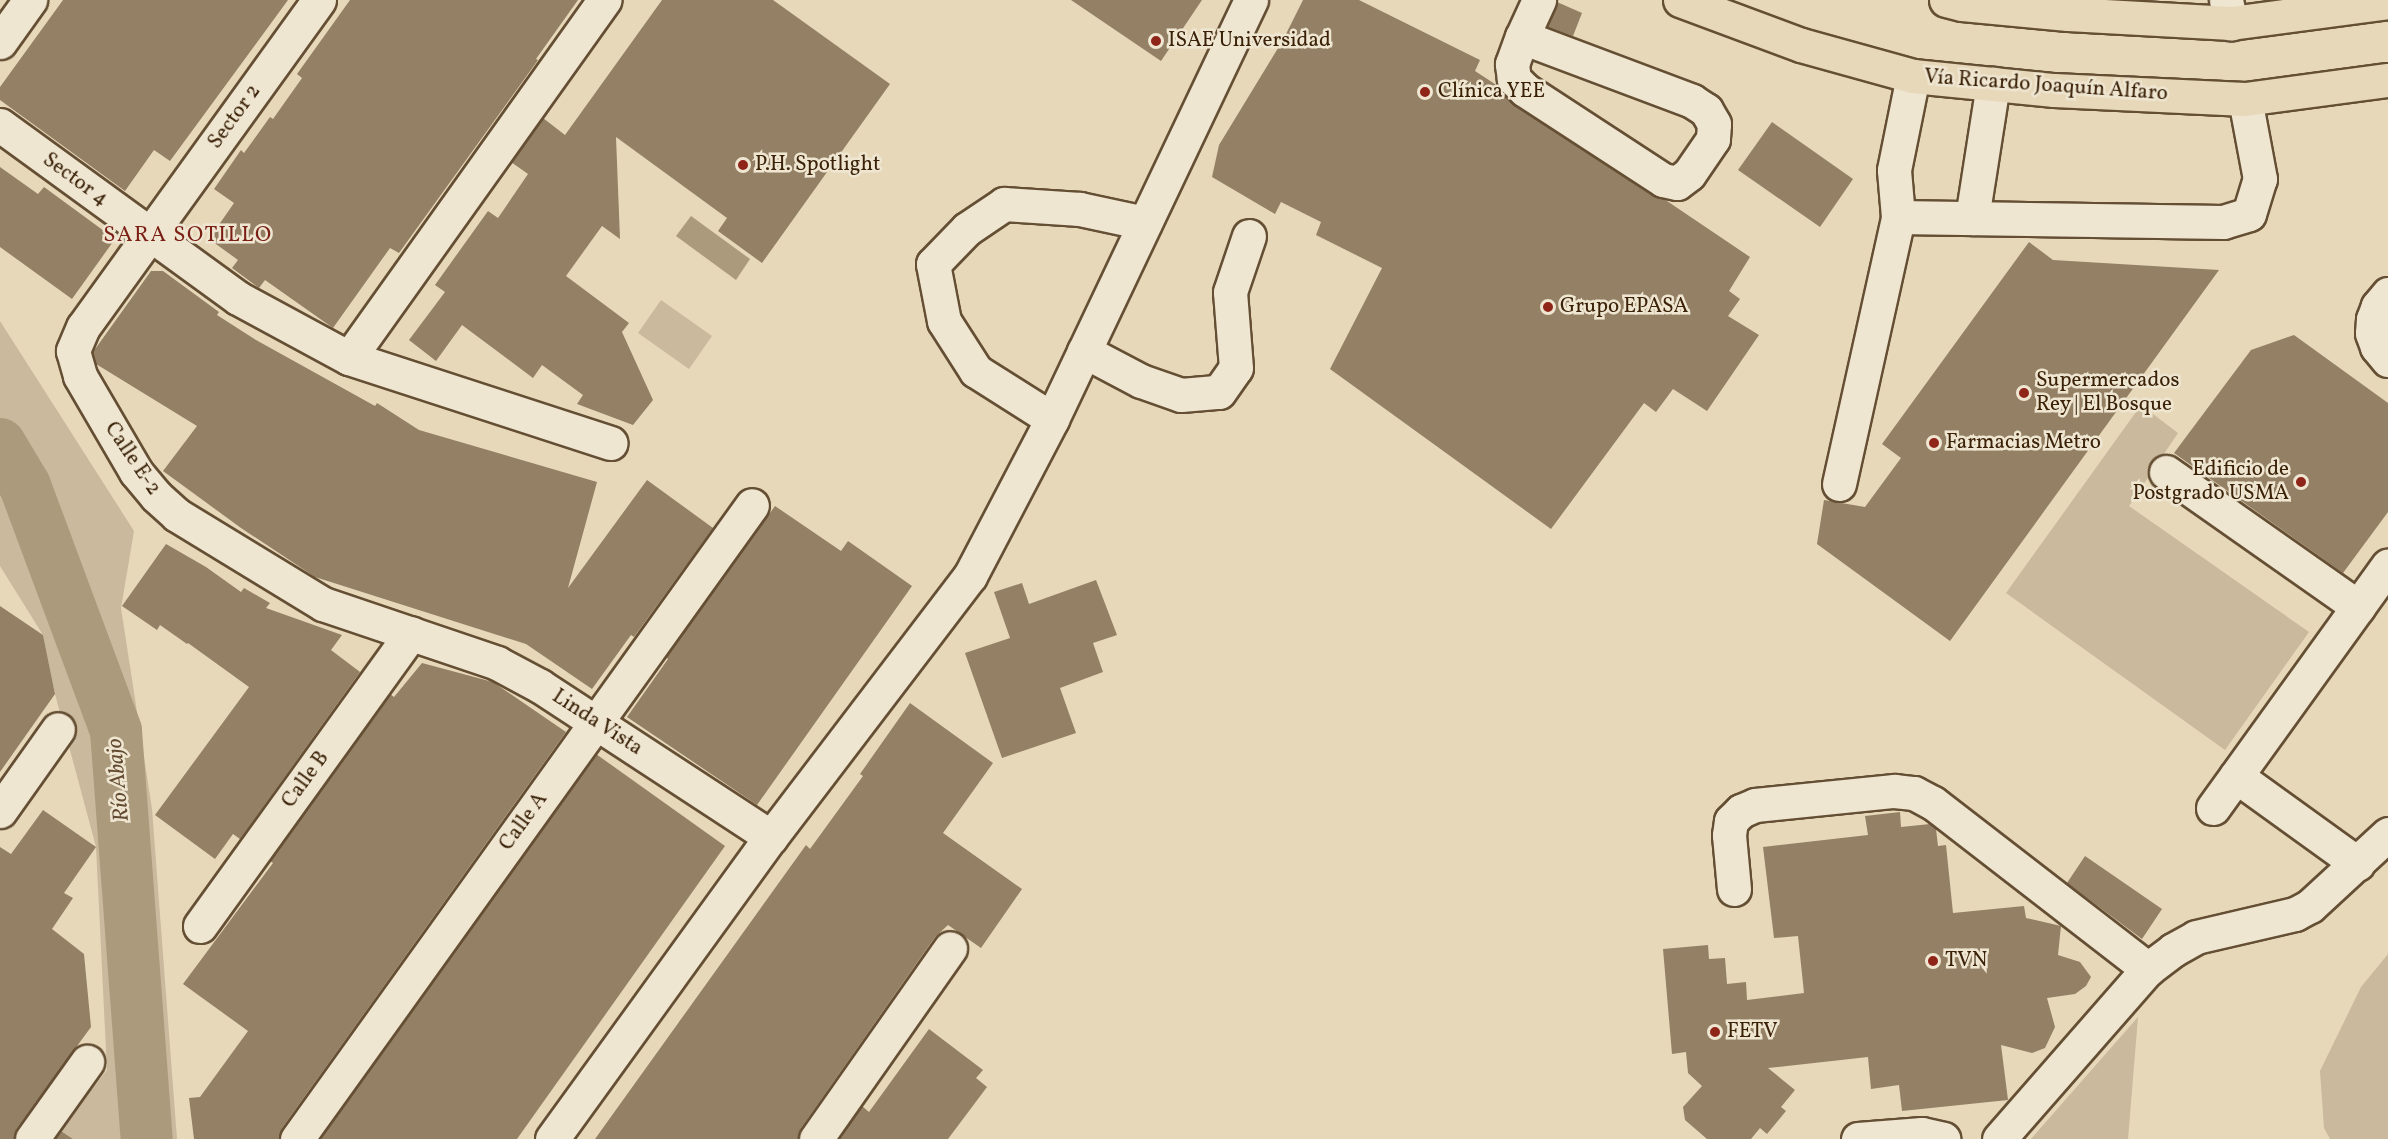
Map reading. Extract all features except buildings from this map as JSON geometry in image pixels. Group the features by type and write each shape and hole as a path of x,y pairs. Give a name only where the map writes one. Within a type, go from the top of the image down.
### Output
{"main road":[{"name":"Vía Ricardo Joaquín Alfaro","path":"1680,0 1801,45 1913,76 2054,90 2245,99 2388,80"},
{"path":"1958,1 2068,14 2228,12 2388,2"}],"street":[{"path":"0,42 30,0"},
{"name":"Sector 2","path":"150,234 319,0"},
{"path":"349,358 604,0"},
{"path":"552,1139 771,837 970,576 1052,419 1251,0"},
{"path":"1522,37 1692,100 1706,110 1714,124 1713,139 1689,174 1677,183 1663,180 1526,90 1514,79 1512,64 1522,37 1539,0"},
{"path":"1839,484 1898,217 1894,170 1913,76"},
{"path":"1972,218 1993,84"},
{"path":"1898,217 2223,222 2249,214 2260,179 2245,99"},
{"name":"Sector 4","path":"0,125 238,297 349,358 611,443"},
{"path":"1052,419 976,371 944,321 933,264 968,229 1004,204 1080,209 1145,223"},
{"name":"Calle E-2","path":"150,234 83,327 73,351 80,376 136,472 156,496 177,514 323,604 411,633"},
{"path":"1084,351 1141,381 1181,395 1219,392 1236,368 1230,292 1249,236"},
{"path":"2388,294 2378,306 2373,319 2372,333 2377,346 2388,360"},
{"path":"2166,472 2370,606"},
{"name":"Calle A","path":"297,1139 752,505"},
{"path":"2213,808 2370,606 2388,566"},
{"name":"Linda Vista","path":"411,633 497,663 540,686 771,837"},
{"name":"Calle B","path":"200,926 411,633"},
{"path":"0,811 58,729"},
{"path":"2236,776 2358,864"},
{"path":"1734,889 1729,835 1731,821 1741,810 1767,803 1894,791 1914,793 1933,803 2148,969"},
{"path":"1999,1139 2148,969 2173,950 2196,937 2303,910 2325,895 2388,834"},
{"path":"816,1139 950,948"},
{"path":"32,1139 87,1062"},
{"path":"1878,1138 1922,1134 1943,1139"}],"shaded area":[{"path":"691,216 750,259 736,280 676,236"},
{"path":"661,300 712,336 689,369 638,333"},
{"path":"0,321 134,531 121,608 152,809 177,1139 73,1139 60,1130 107,1070 96,847 55,694 43,635 0,566"},
{"path":"2141,405 2178,433 2129,506 2309,632 2225,750 2006,593"},
{"path":"2388,954 2388,1139 2330,1139 2324,1128 2320,1071 2361,987"},
{"path":"2138,1017 2128,1139 2031,1139"}],"waterway":[{"name":"Río Abajo","path":"0,444 25,486 116,731 147,1139"}],"place":[{"name":"ISAE Universidad","path":"1156,41"},
{"name":"Clínica YEE","path":"1425,92"},
{"name":"P.H. Spotlight","path":"743,165"},
{"name":"Grupo EPASA","path":"1548,307"},
{"name":"Supermercados Rey | El Bosque","path":"2024,393"},
{"name":"Farmacias Metro","path":"1934,443"},
{"name":"Edificio de Postgrado USMA","path":"2301,482"},
{"name":"TVN","path":"1933,961"},
{"name":"FETV","path":"1715,1032"}],"district":[{"name":"SARA SOTILLO","path":"188,236"}]}
